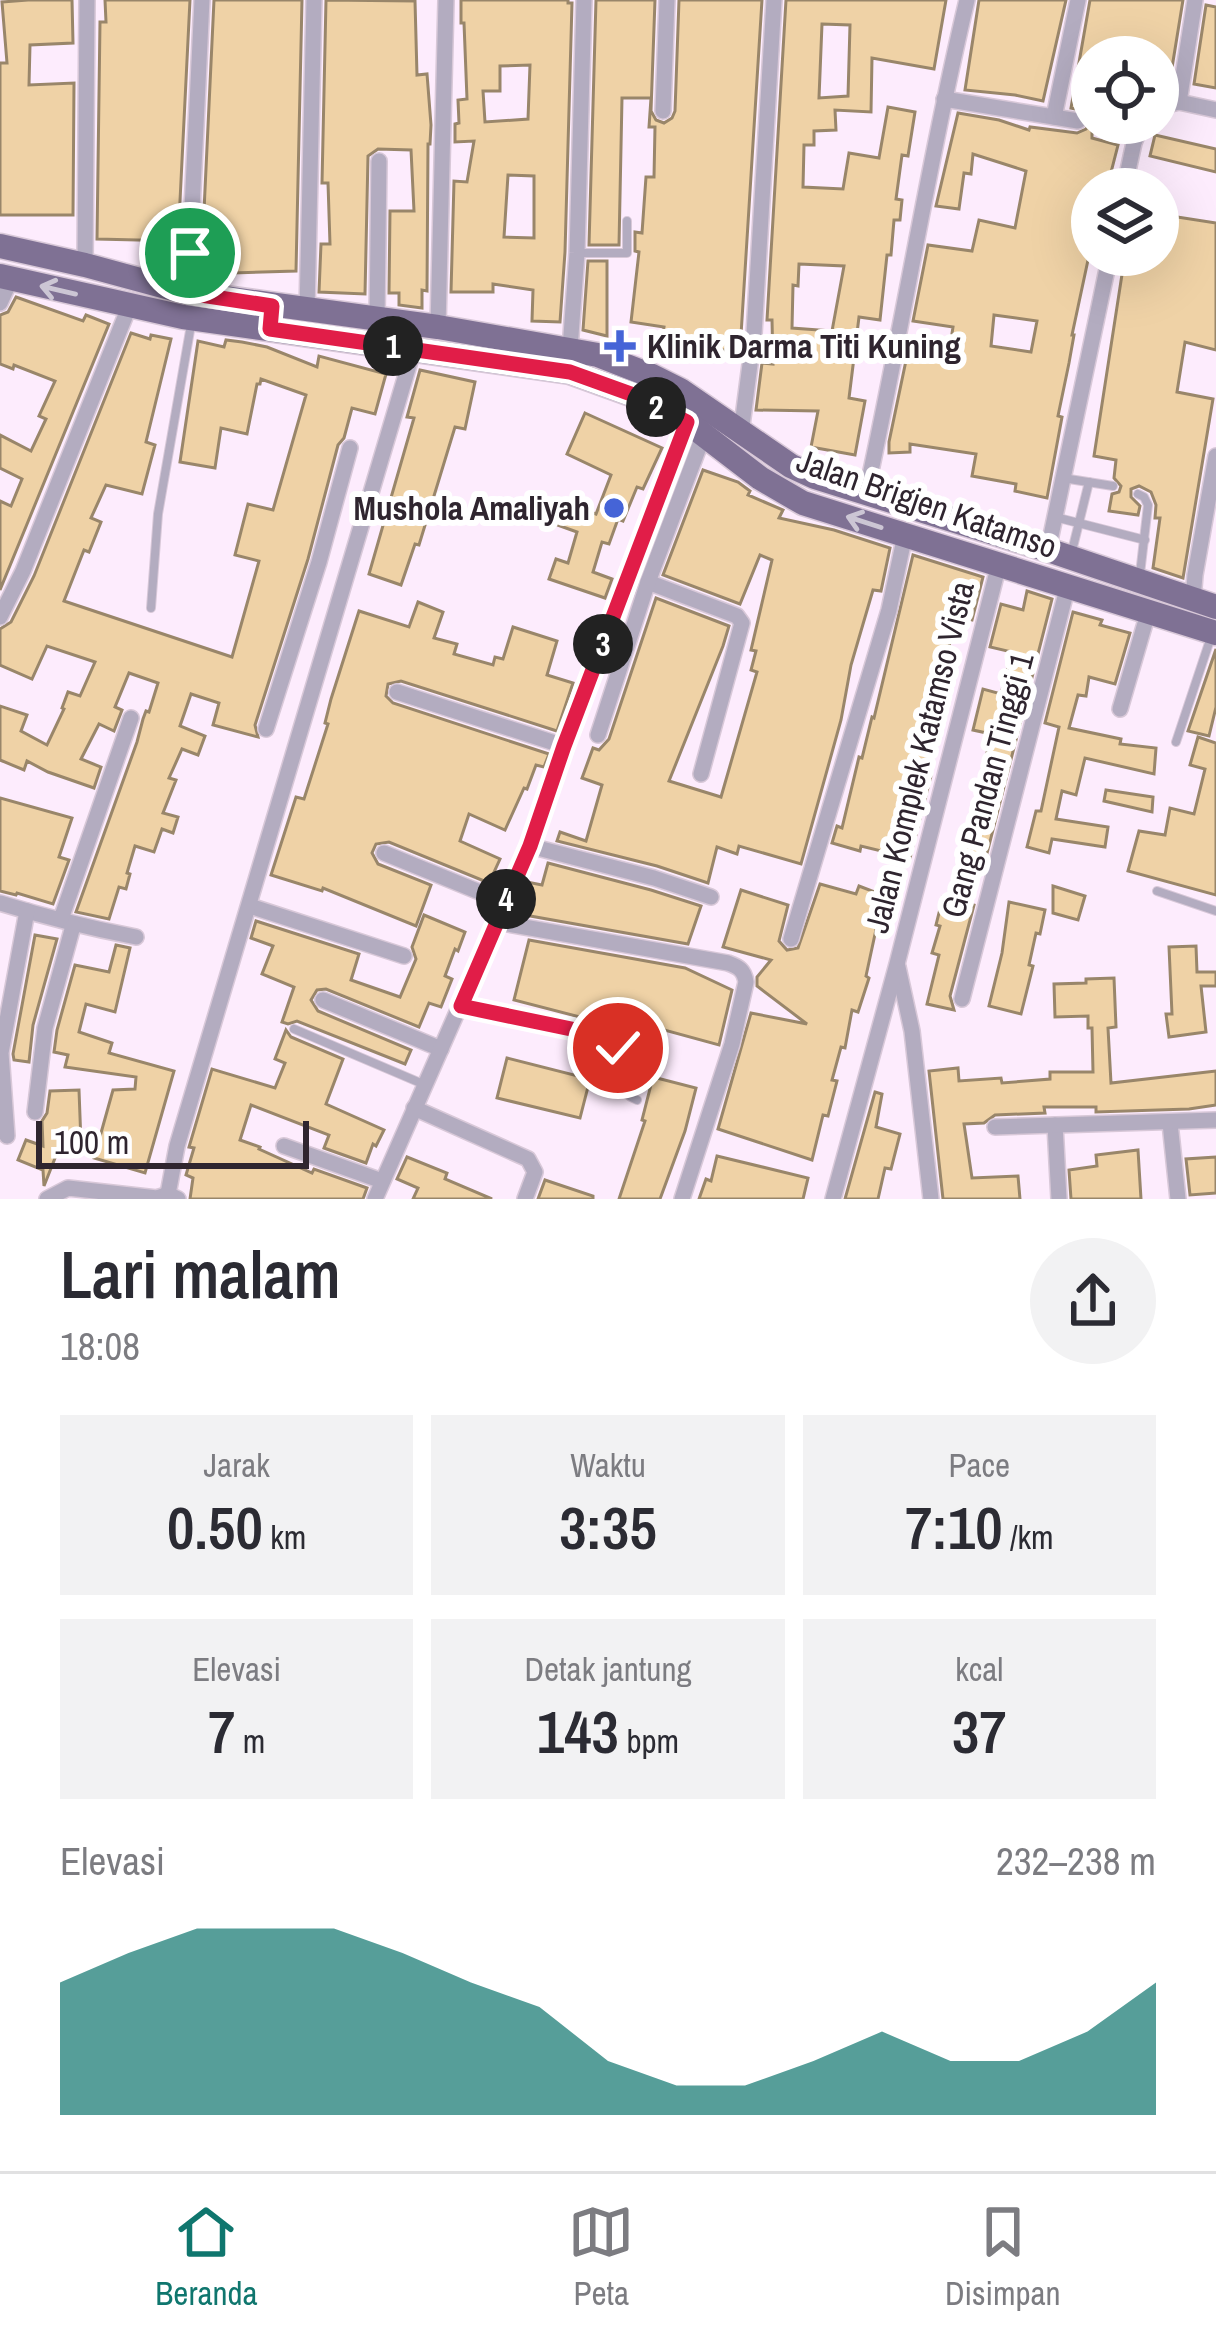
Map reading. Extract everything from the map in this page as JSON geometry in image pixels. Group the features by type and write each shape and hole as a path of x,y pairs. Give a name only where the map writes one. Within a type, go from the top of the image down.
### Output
{"main road":[{"name":"Jalan Brigjen Katamso","path":"0,246 85,265 190,305"},
{"name":"Jalan Brigjen Katamso","path":"4,286 129,307 190,305 271,317 414,348 570,372 631,394 696,428 760,478 803,502 1148,614 1205,620"},
{"name":"Jalan Brigjen Katamso","path":"271,317 307,310 598,355 652,376 815,477 1132,579 1205,620"},
{"path":"1118,603 1132,579"}],"street":[{"path":"85,265 87,0"},
{"path":"190,305 202,0"},
{"path":"307,310 314,0"},
{"path":"438,327 446,0"},
{"path":"570,349 584,0"},
{"path":"663,111 668,0"},
{"path":"741,433 754,334 774,0"},
{"path":"866,494 967,0"},
{"path":"1054,117 1078,0"},
{"path":"1195,0 1179,102 1216,110"},
{"path":"944,99 1071,120"},
{"path":"377,319 379,161"},
{"path":"1059,554 1055,517 1106,276"},
{"path":"0,617 23,572 129,307"},
{"path":"46,1199 68,1188 165,1197 176,1146 414,348"},
{"path":"598,735 696,428"},
{"path":"375,1199 530,846 564,746 696,428"},
{"path":"266,729 350,448"},
{"path":"1205,620 1195,575 1216,456"},
{"path":"791,939 889,610 905,535"},
{"path":"319,562 347,569"},
{"name":"Jalan Komplek Katamso Vista","path":"833,1199 999,565"},
{"path":"649,582 742,622 701,774"},
{"name":"Gang Pandan Tinggi 1","path":"962,999 1068,585"},
{"path":"1120,709 1148,614"},
{"path":"397,692 564,746"},
{"path":"35,1112 45,1028 67,922 131,718"},
{"path":"530,846 711,897"},
{"path":"384,853 504,902"},
{"path":"0,904 136,937"},
{"path":"250,906 404,956"},
{"path":"7,1136 2,1053 27,911"},
{"path":"496,922 728,964 745,974 732,1044 682,1199"},
{"name":"Jalan Komplek Katamso Vista","path":"897,964 912,1030 931,1199"},
{"path":"323,1000 441,1049"},
{"path":"414,1108 528,1159 535,1172 524,1199"},
{"path":"995,1127 1216,1120"},
{"path":"1170,1123 1178,1199"},
{"path":"1055,1125 1059,1199"},
{"path":"284,1146 382,1180"}],"lane":[{"path":"577,253 627,253 627,221"},
{"path":"151,608 158,514 190,305"},
{"path":"1064,478 1113,486"},
{"path":"1059,554 1080,524 1089,482"},
{"path":"1132,579 1144,541 1148,505 1138,494"},
{"path":"1055,517 1144,541"},
{"path":"1177,742 1205,620"},
{"path":"1157,891 1216,911"},
{"path":"461,1006 609,1039 618,1048 617,1082 625,1095 637,1100"},
{"path":"294,1029 424,1085"}],"building":[{"path":"72,0 73,43 30,45 29,85 74,83 73,215 0,215 0,63 7,63 2,2"},
{"path":"105,0 190,0 178,241 97,239 100,22 106,22"},
{"path":"214,0 302,0 296,271 201,274"},
{"path":"326,0 415,1 417,75 427,74 431,125 427,291 422,290 422,308 399,305 399,293 389,293 390,211 414,211 411,150 378,149 368,156 365,294 319,292 321,244 330,244 328,183 322,183"},
{"path":"461,0 572,3 560,322 532,321 533,290 493,284 493,292 451,292 454,181 467,182 474,141 455,142 458,100 467,99","holes":["530,65 528,119 485,122 483,91 500,91 500,66","508,175 534,176 534,238 504,237"]},
{"path":"596,0 655,0 651,111 664,123 675,111 679,0 762,0 740,351 708,349 709,339 663,333 664,327 631,322 639,252 635,251 635,232 642,233 646,177 654,177 655,127 649,127 651,98 622,98 619,245 589,245"},
{"path":"786,0 946,0 934,69 872,58 871,112 835,110 836,130 814,131 814,145 804,145 803,187 843,189 849,153 879,158 888,107 915,112 908,156 902,155 896,199 902,200 900,220 894,220 891,255 887,255 880,320 859,317 849,398 865,401 855,455 811,447 818,411 756,410 762,363 773,364 772,320 767,320","holes":["822,24 850,25 848,96 819,98","799,264 844,266 832,331 792,328 793,285 798,286"]},
{"path":"979,0 1066,0 1043,101 965,90"},
{"path":"1090,0 1183,0 1177,36 1084,36"},
{"path":"1206,5 1216,7 1216,88 1194,84"},
{"path":"958,113 1071,132 1071,144 1118,145 1112,168 1071,168 1071,276 1085,276 1047,498 1015,491 1016,484 972,476 976,454 910,444 910,452 889,453 908,351 948,359 953,327 913,321 928,245 972,251 979,220 1015,228 1026,171 973,154 971,174 964,173 959,209 936,206","holes":["994,315 1037,321 1031,352 991,346"]},
{"path":"1179,141 1216,149 1216,172 1150,156 1153,144"},
{"path":"1179,217 1216,223 1216,350 1185,342 1177,392 1213,399 1183,578 1153,568 1160,518 1155,518 1151,492 1139,486 1131,489 1131,497 1140,506 1138,515 1109,511 1112,494 1121,486 1114,478 1116,460 1094,456 1122,276 1179,276"},
{"path":"588,261 607,261 607,336 583,330"},
{"path":"16,297 83,321 86,315 109,324 0,590 0,501 11,506 22,479 0,468 0,435 31,451 46,419 39,416 55,381 0,364 0,315 8,312"},
{"path":"131,333 171,339 146,442 155,445 142,494 106,485 91,518 101,522 64,601 232,657 259,561 235,555 248,504 273,510 306,395 261,379 247,434 221,428 215,468 180,462 198,341 224,347 226,340 242,342 317,367 319,356 386,374 375,414 352,408 338,445 308,559 255,725 258,737 213,725 219,703 191,694 180,726 205,736 198,755 182,749 169,778 176,780 163,813 178,817 173,833 162,829 154,852 135,846 126,889 119,887 109,919 76,912 158,683 129,673 115,707 122,710 114,731 99,724 81,759 101,767 94,788 27,761 24,770 0,760 0,706 27,715 21,731 47,745 68,692 80,696 95,662 47,646 32,679 0,665 0,629 11,622 34,576"},
{"path":"420,370 475,382 465,429 455,427 419,545 415,544 401,585 369,574 414,418 407,417"},
{"path":"585,413 662,448 643,489 637,487 623,521 618,519 609,544 602,542 593,572 612,579 605,598 549,579 556,559 568,563 577,532 552,523 559,501 596,514 611,475 567,454"},
{"path":"703,470 738,482 750,491 748,495 783,510 779,518 890,548 881,591 873,590 851,665 841,720 801,864 739,846 737,854 717,847 708,883 557,841 560,832 586,841 602,785 582,778 593,748 599,750 609,739 656,598 729,626 669,781 721,797 757,672 751,670 756,651 751,650 772,560 760,555 740,604 663,575"},
{"path":"913,555 983,577 972,620 953,615 944,690 926,775 931,776 910,858 832,843 837,826 842,828 874,718"},
{"path":"1027,591 1052,599 984,865 960,859 991,734 973,730 983,689 1001,694 1012,652 990,647 1001,604 1023,610"},
{"path":"418,602 443,612 434,638 457,644 454,654 493,665 495,657 503,659 513,627 557,641 547,675 573,683 557,731 401,681 388,684 386,696 393,703 549,754 544,767 536,765 505,830 469,814 460,841 500,859 489,883 389,842 376,844 372,853 378,864 431,885 416,926 323,888 271,875 296,797 304,799 359,611 409,627"},
{"path":"1073,612 1130,633 1115,684 1089,677 1086,696 1078,695 1069,728 1121,739 1120,744 1156,748 1154,774 1085,758 1076,795 1062,791 1056,819 1108,827 1105,847 1052,839 1049,853 1027,847 1036,811 1041,811 1059,727 1045,723"},
{"path":"1216,649 1216,707 1209,736 1188,731"},
{"path":"1198,737 1216,743 1216,895 1128,871 1139,831 1165,835 1170,808 1194,814 1205,769 1190,765"},
{"path":"1106,790 1153,797 1152,812 1104,801"},
{"path":"0,798 72,818 59,857 69,860 53,904 0,891"},
{"path":"548,863 701,906 688,944 519,914 527,882 542,885"},
{"path":"820,884 856,894 859,886 888,897 877,925 869,978 858,1012 852,1010 845,1048 841,1047 832,1080 837,1081 828,1116 823,1115 812,1160 718,1129 751,1013 807,1024 757,986 757,977 771,960 723,947 741,890 788,905 779,941 787,950 798,948"},
{"path":"1053,886 1085,896 1078,920 1053,913"},
{"path":"943,897 974,905 950,996 954,1010 927,1004 939,955 932,953"},
{"path":"1009,902 1045,910 1021,1014 989,1006"},
{"path":"424,915 465,932 445,976 452,979 441,1007 429,1003 419,1027 326,989 317,990 311,1000 318,1011 411,1050 405,1064 297,1021 282,1022 294,987 262,974 273,946 251,938 256,921 359,954 351,980 400,997 416,959 412,947"},
{"path":"35,935 57,939 33,1025 29,1062 14,1060 13,1054"},
{"path":"529,940 685,968 732,990 719,1045 661,1029 650,1081 629,1077 638,1032 514,1000"},
{"path":"116,945 130,948 115,1012 86,1004 79,1032 112,1043 109,1053 174,1071 145,1173 94,1158 113,1090 135,1089 136,1077 65,1067 68,1055 54,1052 75,965 109,972"},
{"path":"1196,946 1197,972 1216,972 1216,986 1201,986 1206,1032 1169,1037 1169,947"},
{"path":"1114,978 1116,1027 1108,1028 1111,1083 1216,1071 1216,1105 1096,1112 1096,1107 1044,1107 1045,1113 995,1115 984,1123 964,1124 972,1178 1018,1176 1020,1199 943,1199 929,1071 958,1068 959,1081 1001,1078 1002,1083 1050,1079 1050,1072 1093,1072 1088,1016 1055,1017 1054,984"},
{"path":"286,1030 291,1037 343,1059 326,1104 384,1130 366,1163 324,1148 329,1135 251,1105 240,1140 312,1173 314,1169 367,1188 363,1199 190,1199 193,1178 186,1175 194,1148 189,1147 212,1069 275,1088 285,1063 275,1059"},
{"path":"507,1058 590,1079 580,1118 497,1098"},
{"path":"653,1077 696,1088 685,1131 660,1199 619,1199 645,1121"},
{"path":"79,1090 81,1143 61,1143 44,1186 43,1170 18,1160 26,1140 43,1146 42,1121 50,1091"},
{"path":"875,1092 882,1094 876,1127 900,1134 891,1169 885,1168 878,1199 845,1199"},
{"path":"1138,1150 1141,1199 1071,1199 1069,1170 1097,1166 1096,1155"},
{"path":"717,1156 808,1178 803,1199 699,1199 706,1179 711,1181"},
{"path":"407,1157 492,1199 413,1199 418,1188 397,1179"},
{"path":"1216,1157 1216,1193 1190,1195 1186,1159"},
{"path":"545,1180 593,1196 593,1199 538,1199"}],"place":[{"name":"Klinik Darma Titi Kuning","path":"620,346"},
{"name":"Mushola Amaliyah","path":"614,508"}],"route":[{"path":"190,253 188,293 272,306 270,329 570,372 631,394 687,422 530,846 461,1006 600,1035 618,1048"}]}
